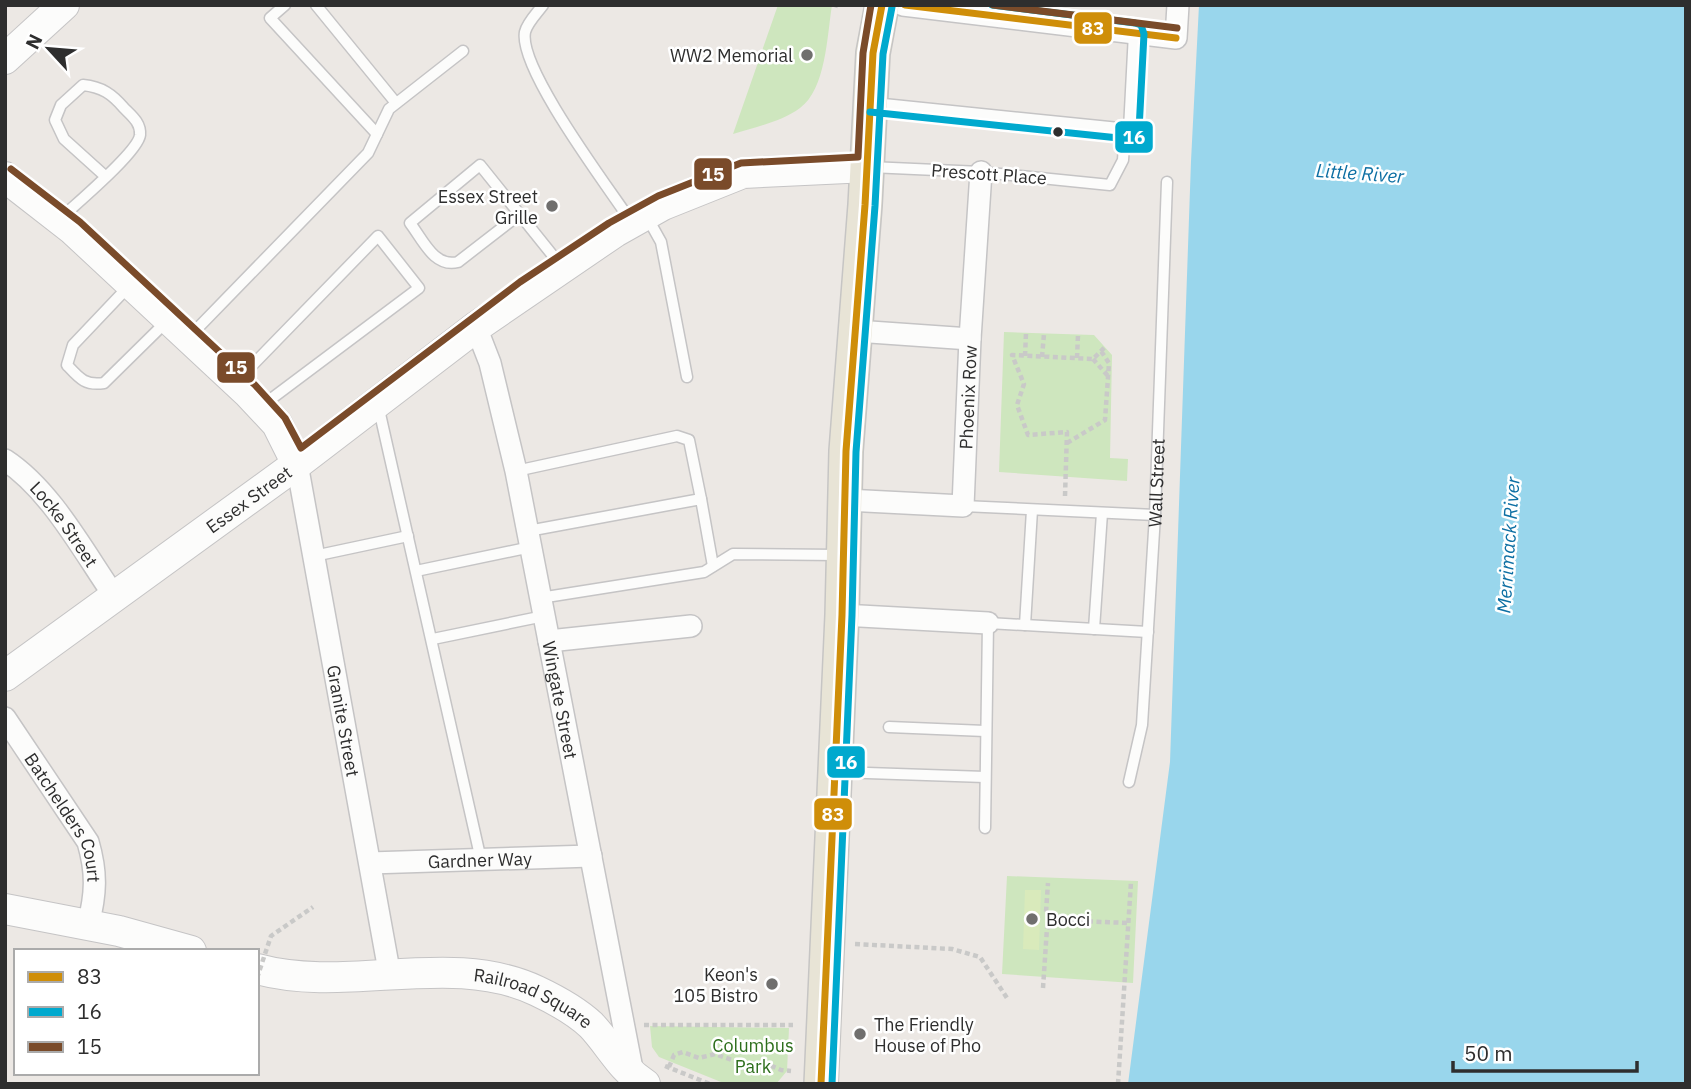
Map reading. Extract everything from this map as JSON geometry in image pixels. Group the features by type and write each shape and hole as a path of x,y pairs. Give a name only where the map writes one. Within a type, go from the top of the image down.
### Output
{"main road":[{"path":"5,59 64,5"},
{"path":"806,1077 835,772 846,451 868,167 873,53 882,5"},
{"name":"Essex Street","path":"5,676 297,464 476,327 562,267 639,219 663,205 743,173 868,167"},
{"path":"5,177 60,219 236,382 277,424 297,464"},
{"path":"5,909 88,925 183,949"},
{"name":"Railroad Square","path":"259,969 308,978 467,974 499,978 535,990 566,1006 652,1073"}],"street":[{"path":"903,5 1175,38 1178,5"},
{"name":"Phoenix Row","path":"964,506 970,340 981,172"},
{"name":"Wingate Street","path":"476,327 490,363 516,471 591,856 652,1073"},
{"path":"856,331 970,340"},
{"name":"Locke Street","path":"5,460 26,474 52,506 115,597"},
{"name":"Granite Street","path":"297,464 390,976"},
{"path":"846,500 964,506"},
{"path":"842,615 988,623"},
{"path":"549,641 691,626"},
{"name":"Batchelders Court","path":"5,718 88,842 94,864 95,897 88,925"},
{"name":"Gardner Way","path":"370,863 591,856"}],"lane":[{"path":"285,5 270,18 377,134"},
{"path":"316,5 397,103"},
{"path":"543,5 526,31 525,45 551,103 639,219 662,242 687,377"},
{"path":"871,102 1129,129 1134,33"},
{"path":"131,284 73,345 67,365 83,382 93,385 104,383 179,328 368,153 389,109 463,51"},
{"path":"60,219 131,152 140,137 138,124 113,95 97,86 83,85 61,104 55,120 64,139 105,176"},
{"name":"Prescott Place","path":"868,167 981,172 1110,185 1123,160 1124,145 1105,127"},
{"path":"520,214 458,262 448,264 437,260 410,223 480,165 520,214 562,267"},
{"name":"Wall Street","path":"1129,782 1142,725 1148,632 1167,182"},
{"path":"236,382 378,236 419,288 261,407"},
{"path":"378,402 481,860"},
{"path":"516,471 677,436 689,440 713,566"},
{"path":"416,572 529,539 701,499"},
{"path":"964,506 1155,515"},
{"path":"1025,625 1032,510"},
{"path":"1094,629 1102,513"},
{"path":"314,556 408,536"},
{"path":"433,639 542,607 704,572 733,554 844,555"},
{"path":"985,828 988,623 1148,632"},
{"path":"889,727 985,731"},
{"path":"835,772 985,777"}],"path":[{"path":"1025,356 1026,333"},
{"path":"1042,356 1044,334"},
{"path":"1077,358 1078,335"},
{"path":"1067,443 1105,420 1109,363 1103,349 1093,359"},
{"path":"1064,511 1067,432 1028,435 1017,405 1024,384 1012,355 1093,359 1108,376"},
{"path":"1118,1084 1131,882"},
{"path":"1043,988 1046,928 1052,926 1054,920 1053,915 1046,912 1048,883"},
{"path":"259,972 271,936 313,907"},
{"path":"1054,920 1128,923"},
{"path":"848,943 952,949 980,957 1007,998"},
{"path":"644,1035 644,1025 793,1025"},
{"path":"652,1073 674,1055 683,1052 699,1058 715,1054 735,1061 749,1072 767,1064 806,1077"},
{"path":"652,1073 710,1084"}],"green space":[{"path":"778,5 832,5 820,75 809,99 793,113 733,134"},
{"path":"1004,332 1094,335 1112,355 1110,458 1128,459 1127,481 999,472"},
{"path":"1007,876 1138,881 1133,983 1002,974"},
{"name":"Bocci","path":"1025,890 1041,890 1039,950 1023,949"},
{"name":"Columbus Park","path":"650,1026 789,1028 787,1071 776,1084 726,1084 659,1057 652,1047"}],"water":[{"path":"1199,5 1686,5 1686,1084 1128,1084 1170,762"}],"transit line":[{"name":"15","path":"11,169 80,222 255,385 285,418 301,448 520,282 609,223 658,196 741,163 858,157 863,53 871,5"},
{"name":"83","path":"821,1084 842,615 846,451 865,205 873,53 882,5"},
{"name":"83","path":"905,5 1176,38"},
{"name":"16","path":"870,112 1128,139 1137,136 1144,34 1141,25 992,5"},
{"name":"15","path":"993,5 1177,28"},
{"name":"16","path":"832,1084 852,615 856,452 875,206 883,54 892,7"}],"place":[{"name":"WW2 Memorial","path":"807,55"},
{"name":"Essex Street Grille","path":"552,206"},
{"name":"Bocci","path":"1032,919"},
{"name":"Keon's 105 Bistro","path":"772,984"},
{"name":"The Friendly House of Pho","path":"860,1034"}],"water label":[{"name":"Little River","path":"1360,173"},
{"name":"Merrimack River","path":"1508,545"}]}
